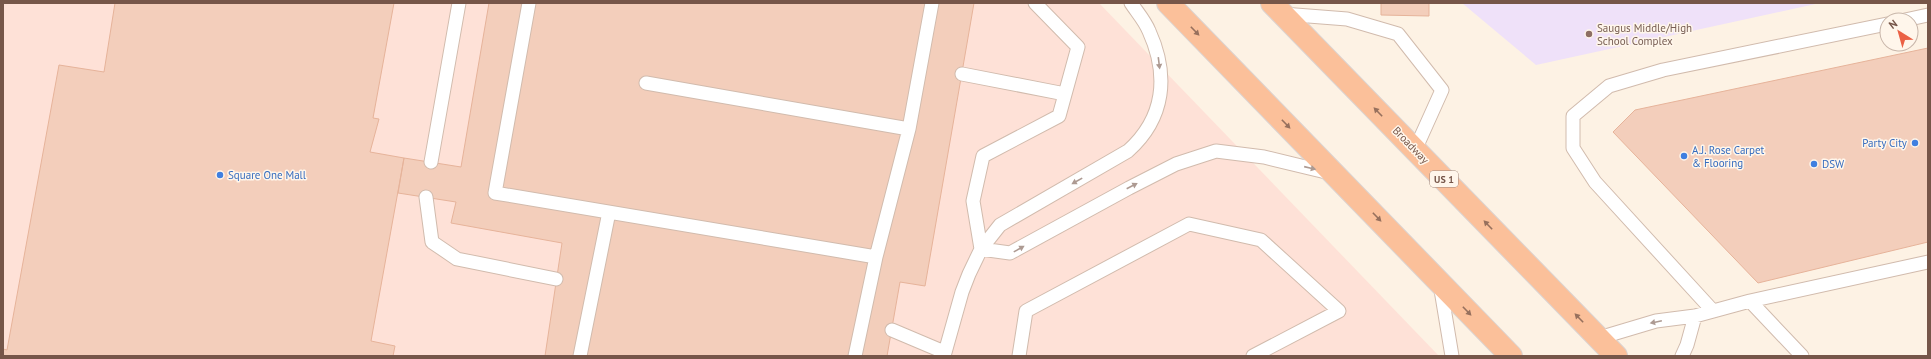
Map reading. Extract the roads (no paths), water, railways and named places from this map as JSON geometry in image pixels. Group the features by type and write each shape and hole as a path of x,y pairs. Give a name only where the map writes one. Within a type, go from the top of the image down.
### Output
{"highway":[{"path":"1168,3 1511,356"},
{"name":"Broadway","path":"1277,9 1616,356"}],"lane":[{"path":"431,162 459,3"},
{"path":"529,3 494,193 876,257"},
{"path":"855,356 876,257 909,129 932,3"},
{"path":"981,249 973,201 983,156 1059,116 1078,47 1035,3"},
{"path":"892,330 944,354 962,292 981,249 1000,225 1128,151 1148,130 1158,104 1162,84 1159,56 1149,30 1131,3"},
{"path":"1277,9 1347,19 1398,34 1442,90 1415,150"},
{"path":"1713,311 1595,182 1573,148 1573,116 1609,86 1663,70 1879,26"},
{"path":"962,74 1066,94"},
{"path":"646,82 909,129"},
{"path":"981,249 1010,253 1176,164 1216,151 1264,157 1334,174"},
{"path":"426,197 432,242 457,259 556,280"},
{"path":"580,356 609,212"},
{"path":"1019,356 1026,311 1189,224 1261,240 1339,311 1253,356"},
{"path":"1599,338 1656,321 1694,316 1750,301 1928,262"},
{"path":"1439,282 1452,356"},
{"path":"1750,301 1802,356"},
{"path":"1682,356 1687,345 1694,316"}],"place":[{"name":"Saugus Middle/High School Complex","path":"1589,34"},
{"name":"Party City","path":"1915,143"},
{"name":"A.J. Rose Carpet & Flooring","path":"1684,156"},
{"name":"DSW","path":"1814,164"},
{"name":"Square One Mall","path":"220,175"}]}
